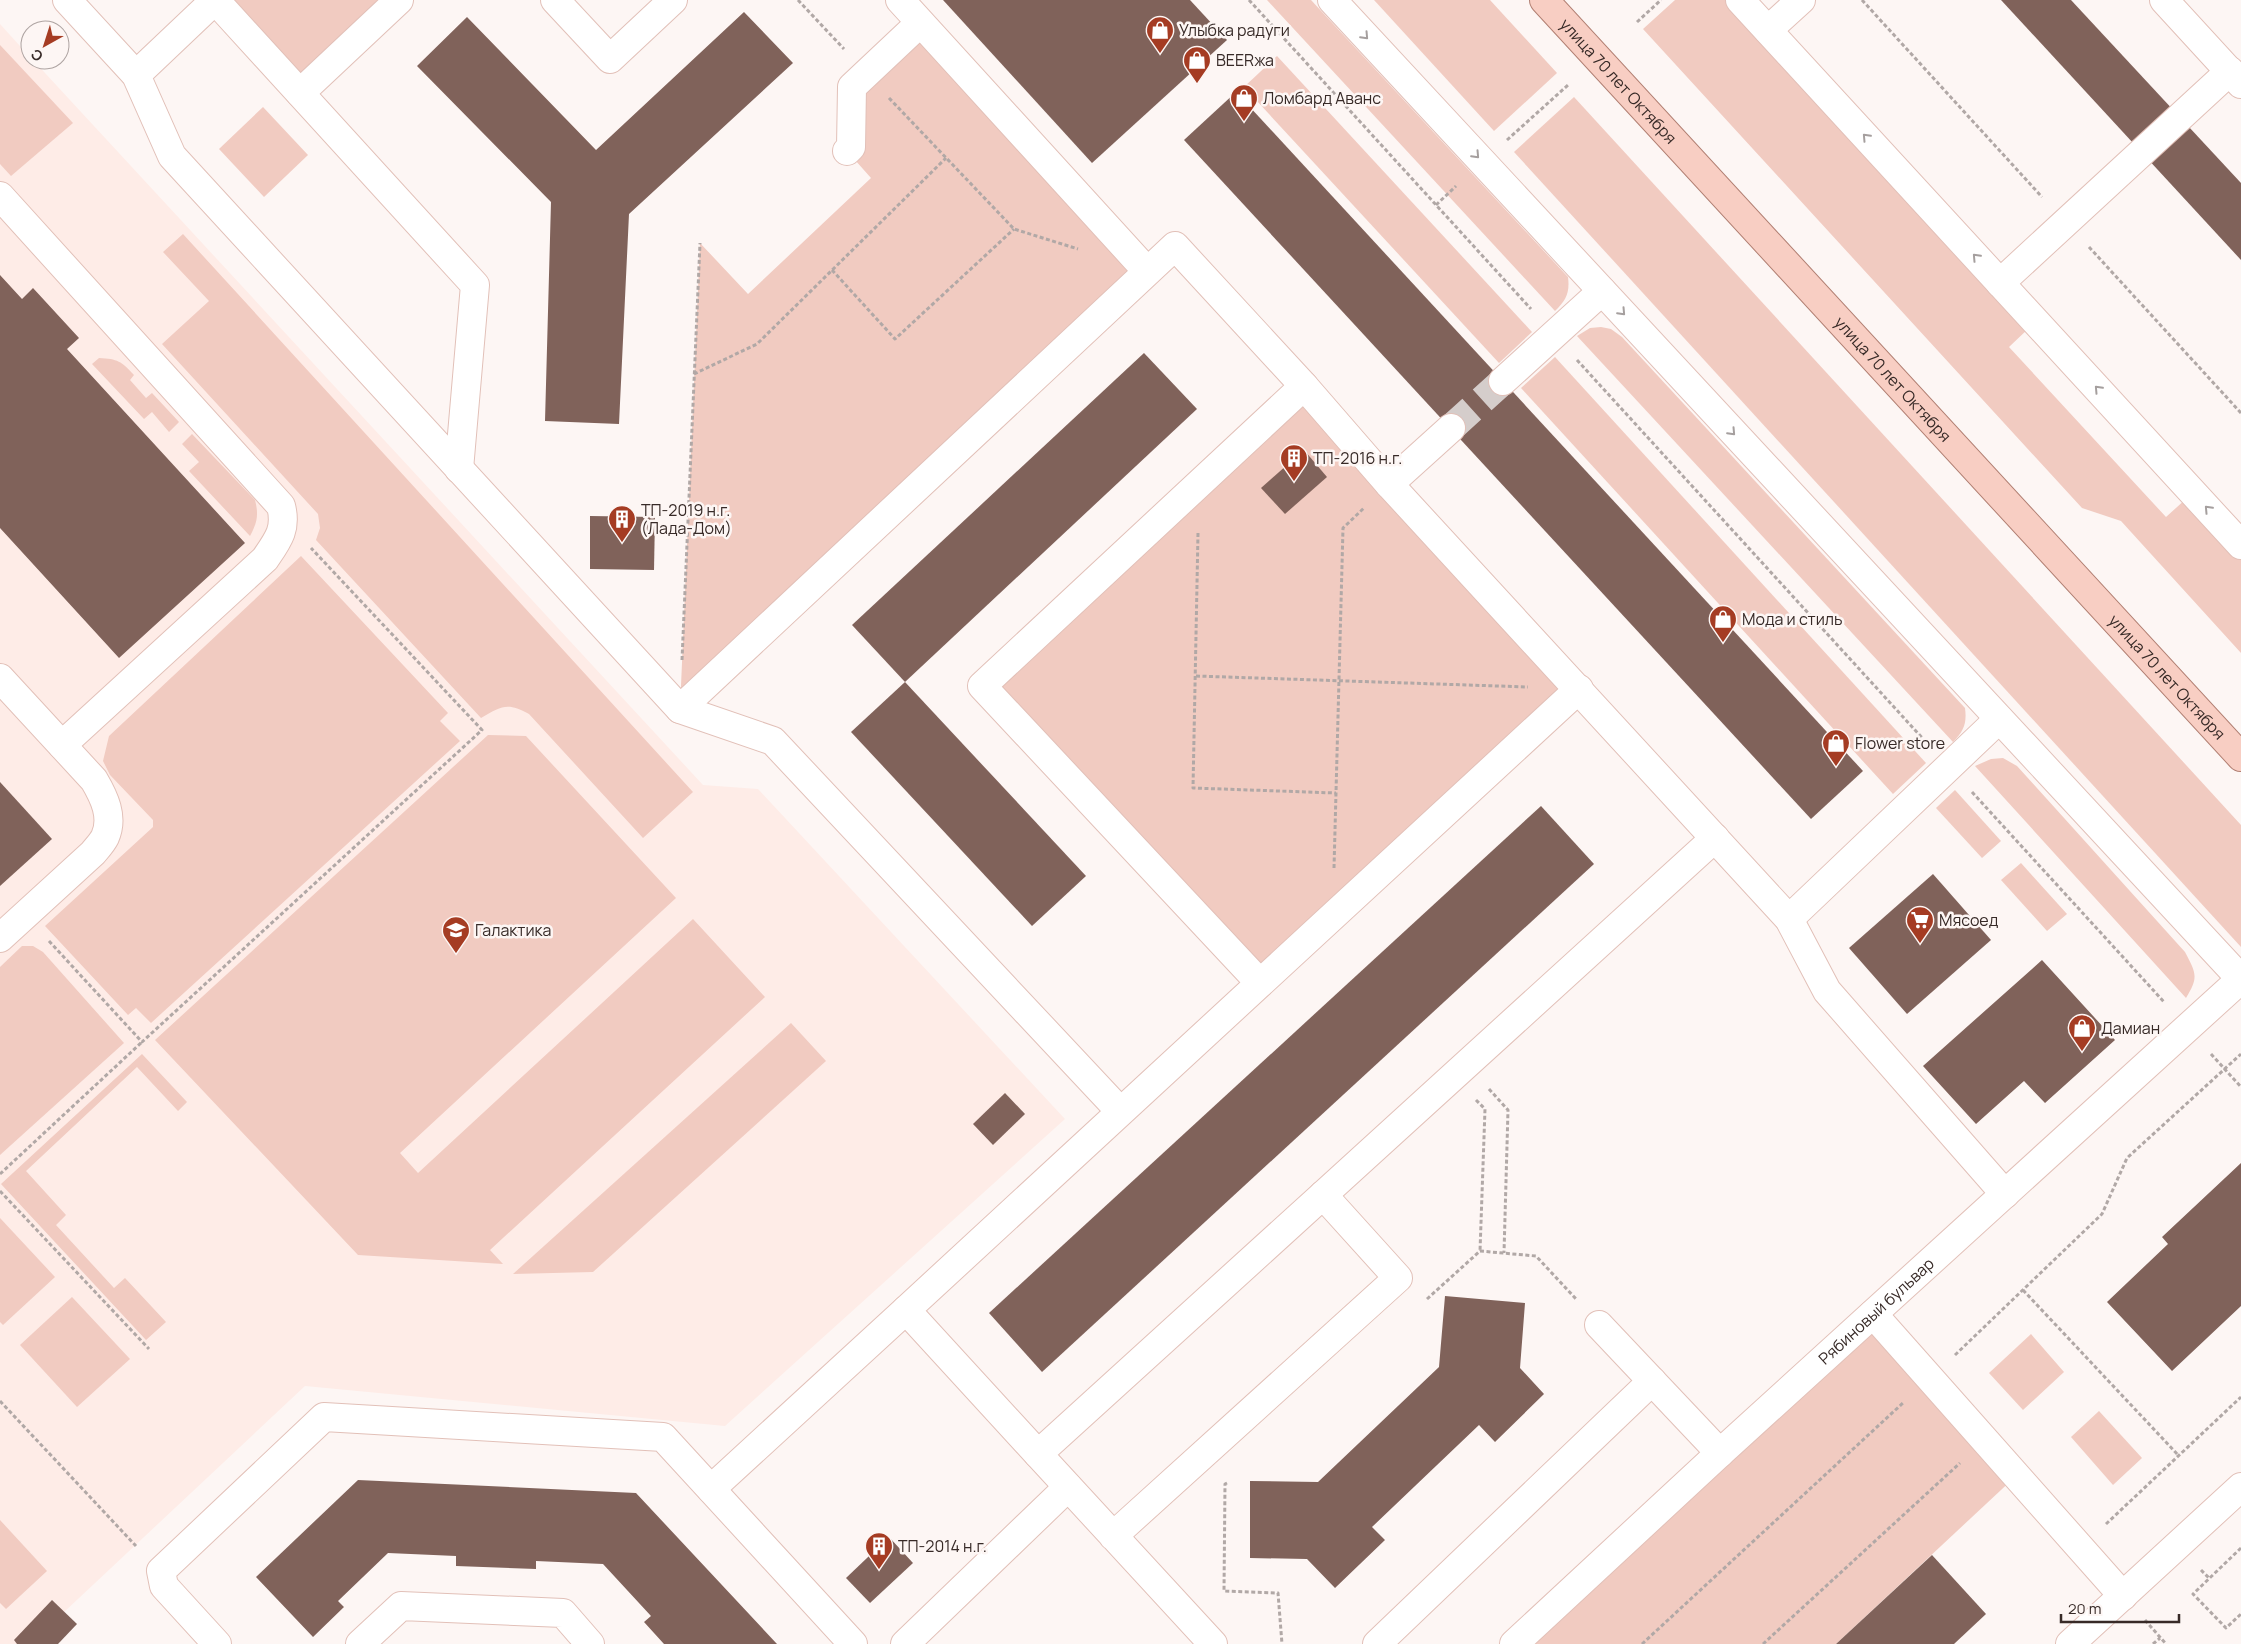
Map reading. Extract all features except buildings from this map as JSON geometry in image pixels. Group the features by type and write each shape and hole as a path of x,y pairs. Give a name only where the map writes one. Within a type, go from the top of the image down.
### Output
{"main road":[{"name":"улица 70 лет Октября","path":"1544,0 2241,757"}],"street":[{"path":"67,0 136,75 172,156 680,709 773,741 1120,1111"},
{"path":"136,75 215,0 475,285 458,469"},
{"path":"300,93 399,0"},
{"path":"555,0 610,59 673,0"},
{"path":"900,0 1147,271"},
{"path":"1332,0 2241,979"},
{"path":"1740,0 2241,545"},
{"path":"1768,30 1801,0"},
{"path":"2000,283 2235,78 2164,0"},
{"path":"847,151 851,147 852,87 920,22"},
{"path":"0,196 281,506 285,520 279,539 266,559 62,745"},
{"path":"680,709 1147,271 1176,246 1304,386 1389,484 1789,919 1827,991 2005,1194"},
{"path":"1503,381 1602,291"},
{"path":"1260,983 982,686 1304,386"},
{"path":"1389,484 1450,428"},
{"path":"0,678 94,780 105,798 109,819 105,837 93,853 0,938"},
{"path":"712,1489 1579,689"},
{"path":"1789,919 1999,719"},
{"path":"1038,1454 1715,838"},
{"name":"Рябиновый бульвар","path":"1514,1644 1720,1453 2241,979"},
{"path":"1113,1536 1398,1278 1324,1195"},
{"path":"906,1310 1213,1644"},
{"path":"1873,1314 2122,1596"},
{"path":"1599,1325 1720,1453"},
{"path":"1377,1644 1652,1381"},
{"path":"217,1644 164,1586 161,1572 324,1417 663,1437 853,1644"},
{"path":"905,1644 1068,1487"},
{"path":"2070,1644 2241,1487"},
{"path":"360,1644 401,1606 563,1613 590,1644"}],"path":[{"path":"1249,0 2241,1086"},
{"path":"1637,22 1661,0"},
{"path":"694,374 757,344 946,158 1014,229 1080,250"},
{"path":"832,270 895,339 1014,229"},
{"path":"680,709 700,243"},
{"path":"1198,483 1194,788 1336,793"},
{"path":"1333,916 1343,528 1389,484"},
{"path":"0,1174 482,730 285,520"},
{"path":"1196,676 1579,689"},
{"path":"24,915 142,1042"},
{"path":"2225,1069 2241,1054"},
{"path":"1423,1303 1480,1251 1485,1109 1460,1070"},
{"path":"1460,1070 1508,1110 1504,1253"},
{"path":"0,1191 149,1349"},
{"path":"1480,1251 1536,1256 1599,1325"},
{"path":"2023,1290 2179,1456"},
{"path":"2080,1548 2241,1397"},
{"path":"0,1401 161,1572"},
{"path":"1763,1644 1984,1440"},
{"path":"1233,1478 1225,1484 1224,1591 1278,1593 1282,1644"},
{"path":"2241,1548 2193,1594 2226,1628 2241,1614"},
{"path":"2153,1644 2160,1637"}],"shaded area":[{"path":"215,0 399,0 300,93"},
{"path":"1267,0 1311,0 1568,277 1566,296 1555,311"},
{"path":"1374,0 1490,0 1557,73 1494,131"},
{"path":"1675,0 1728,0 2029,328 2009,347 2166,517 2187,498 2241,557 2241,653 2121,521 2082,508 1643,29"},
{"path":"920,23 1147,271 680,709 700,243 748,294 871,178 847,151 852,87"},
{"name":"Галактика","path":"0,24 20,46 20,70 42,70 703,785 758,789 1065,1119 725,1426 305,1386 30,1644 0,1644"},
{"path":"0,45 20,66 20,70 23,70 73,123 11,176 0,164"},
{"path":"1277,56 1532,332 1499,363 1244,87"},
{"path":"1574,97 2241,825 2241,947 1514,152"},
{"path":"263,107 308,155 264,197 219,149"},
{"path":"183,234 693,792 643,838 529,714 515,708 505,707 481,718 316,540 320,528 318,514 162,344 209,301 163,252"},
{"path":"1601,327 1611,329 1622,337 1965,708 1966,718 1964,726 1953,742 1577,336 1590,328"},
{"path":"1555,357 1926,763 1893,794 1521,388"},
{"path":"99,358 115,360 122,364 134,375 130,380 146,398 152,393 179,422 169,432 152,412 144,419 92,364"},
{"path":"1301,394 1573,688 1260,979 987,685"},
{"path":"192,434 255,500 257,519 250,536 189,471 199,462 182,444"},
{"path":"301,556 448,713 440,721 460,741 151,1023 136,1008 128,1015 45,926 153,827 153,820 110,775 103,761 109,736"},
{"path":"488,735 526,736 676,898 400,1153 418,1173 693,919 765,997 490,1250 503,1264 358,1255 155,1040"},
{"path":"2003,758 2017,766 2185,952 2194,970 2193,985 2186,998 1975,766 1991,759"},
{"path":"1955,790 2001,841 1982,858 1936,808"},
{"path":"2021,863 2067,914 2047,931 2001,880"},
{"path":"22,946 33,946 43,952 124,1043 0,1155 0,967"},
{"path":"791,1023 826,1061 593,1272 513,1274"},
{"path":"142,1054 187,1102 178,1111 137,1067 26,1171 66,1215 56,1225 114,1288 125,1278 166,1322 146,1340 1,1184"},
{"path":"0,1218 55,1277 3,1325 0,1322"},
{"path":"72,1297 130,1359 77,1407 20,1345"},
{"path":"1873,1314 2016,1476 1836,1644 1514,1644"},
{"path":"2031,1334 2064,1372 2023,1410 1989,1373"},
{"path":"2099,1411 2142,1458 2113,1485 2071,1437"},
{"path":"0,1520 47,1571 6,1609 0,1603"}],"tunnel":[{"path":"1451,428 1503,381"}],"place":[{"name":"Улыбка радуги","path":"1160,54"},
{"name":"BEERжа","path":"1197,84"},
{"name":"Ломбард Аванс","path":"1244,122"},
{"name":"ТП-2016 н.г.","path":"1294,482"},
{"name":"ТП-2019 н.г. (Лада-Дом)","path":"622,543"},
{"name":"Мода и стиль","path":"1723,643"},
{"name":"Flower store","path":"1836,767"},
{"name":"Мясоед","path":"1920,944"},
{"name":"Галактика","path":"456,954"},
{"name":"Дамиан","path":"2082,1052"},
{"name":"ТП-2014 н.г.","path":"879,1570"}]}
